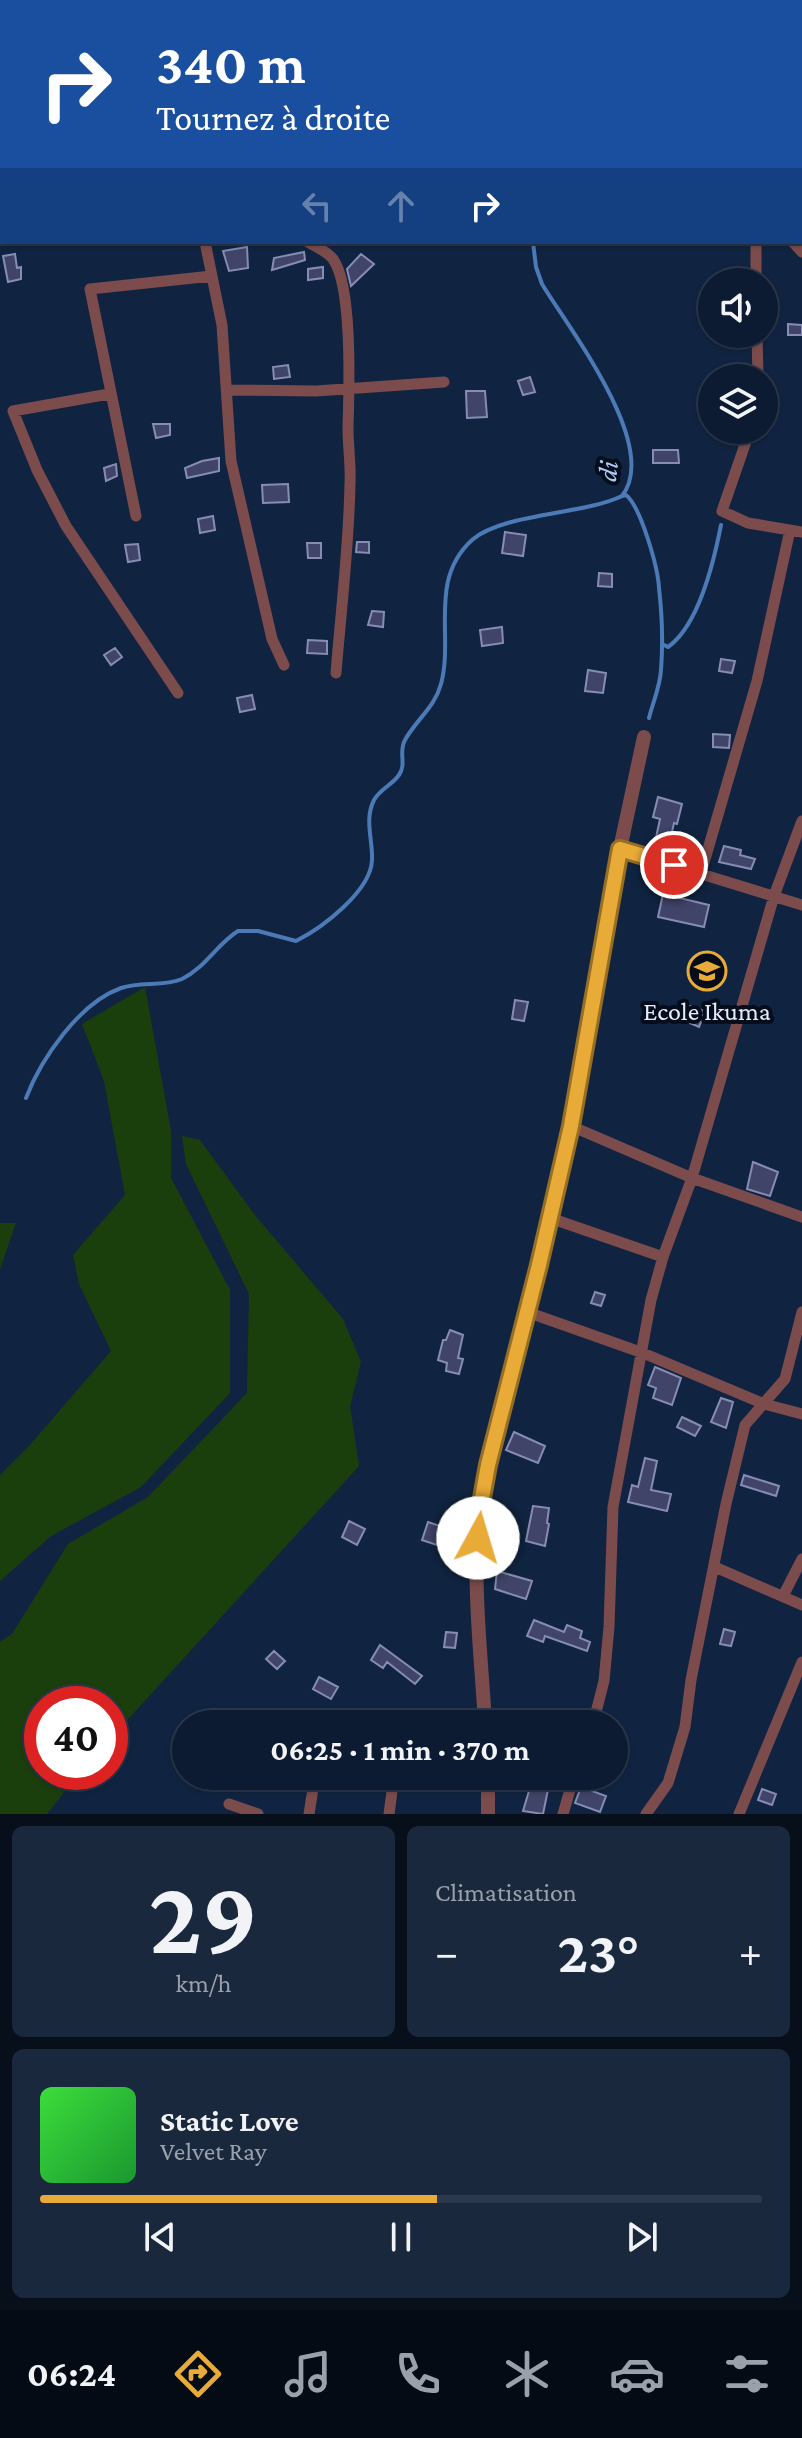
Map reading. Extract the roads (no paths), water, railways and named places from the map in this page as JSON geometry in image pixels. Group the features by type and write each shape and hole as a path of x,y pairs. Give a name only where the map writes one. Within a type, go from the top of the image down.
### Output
{"street":[{"path":"205,244 222,325 231,461 272,639 284,665"},
{"path":"312,244 333,259 339,272 347,316 350,482 336,673"},
{"path":"756,244 756,268"},
{"path":"136,516 90,289 212,276"},
{"path":"228,390 276,392 444,382"},
{"path":"109,394 13,411 37,470 66,526 178,693"},
{"path":"701,873 757,681 772,603 796,531 748,523 722,511 745,444"},
{"path":"484,1710 477,1586 478,1520 488,1465 571,1126 620,849 644,737"},
{"path":"597,1710 604,1681 608,1640 613,1507 651,1300 692,1178 774,896 802,821"},
{"path":"620,849 802,905"},
{"path":"571,1126 692,1178 802,1217"},
{"path":"550,1218 663,1257"},
{"path":"527,1312 643,1353 764,1404 802,1414"},
{"path":"646,1814 668,1783 685,1727 691,1680 745,1425 785,1379 802,1312"},
{"path":"783,1596 802,1559"},
{"path":"715,1567 802,1605"},
{"path":"739,1814 802,1662"},
{"path":"309,1814 313,1790"},
{"path":"389,1814 392,1790"},
{"path":"488,1790 488,1814"},
{"path":"563,1814 570,1790"},
{"path":"229,1804 258,1814"}],"waterway":[{"name":"di","path":"533,244 542,284 607,388 621,419 630,448 631,474 622,496"},
{"name":"di","path":"622,496 626,495 637,512 648,538 658,579 661,670 649,718"},
{"path":"26,1098 41,1066 63,1034 105,995 129,986 182,979 198,969 238,931 258,931 296,941 319,927 354,896 370,872 370,815 374,800 399,775 405,740 434,700 441,684 446,590 459,556 472,540 503,524 586,507 622,496"},
{"path":"662,644 668,647 679,637 697,608 721,525"}],"place":[{"name":"Ecole Ikuma","path":"707,971"}]}
